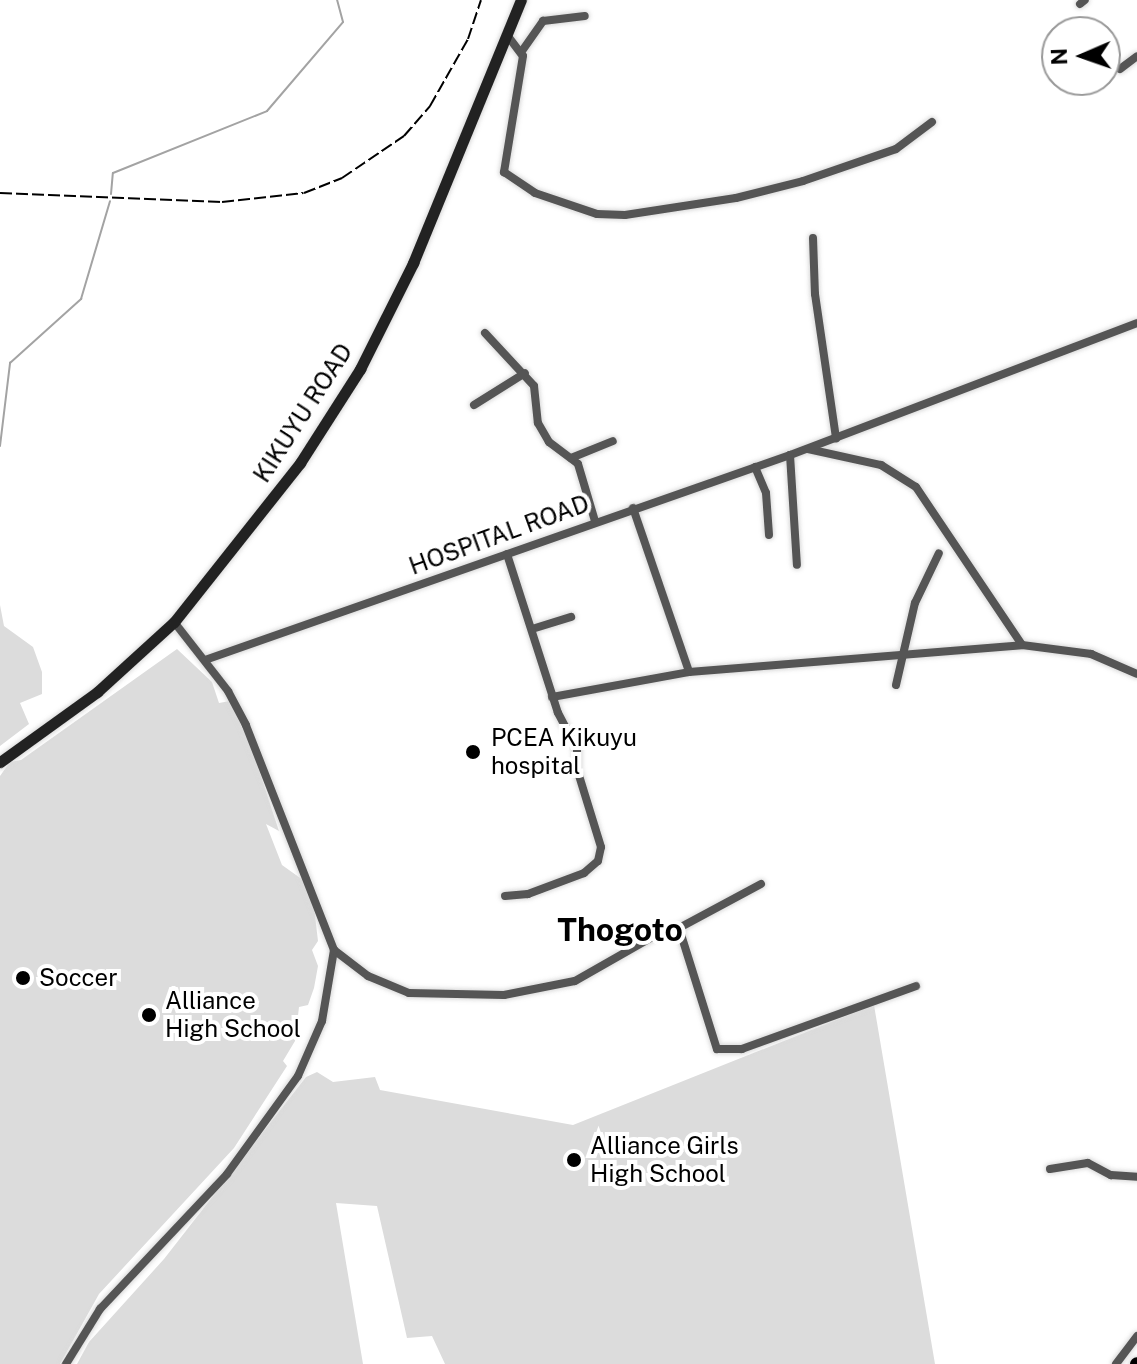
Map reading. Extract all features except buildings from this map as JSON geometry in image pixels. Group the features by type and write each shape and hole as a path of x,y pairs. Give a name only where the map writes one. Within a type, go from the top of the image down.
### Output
{"main road":[{"name":"KIKUYU ROAD","path":"0,762 97,692 174,622 268,506 360,369 413,263 521,0"}],"street":[{"path":"585,16 543,21 522,51 504,172 535,193 597,214 625,215 736,198 803,181 896,149 932,122"},
{"path":"507,35 522,51"},
{"path":"1121,68 1137,56"},
{"path":"813,238 815,294 836,438"},
{"name":"HOSPITAL ROAD","path":"205,660 790,455 1137,323"},
{"path":"485,333 525,373 536,392 538,423 549,442 571,458 582,473 595,521"},
{"path":"474,405 525,373"},
{"path":"571,458 613,441"},
{"path":"808,448 881,465 916,487 1022,645"},
{"path":"790,455 797,565"},
{"path":"755,467 766,493 769,535"},
{"path":"633,508 689,672"},
{"path":"896,685 915,603 939,553"},
{"path":"505,896 528,894 584,873 601,854 577,769 577,749 552,697 507,554"},
{"path":"532,629 571,617"},
{"path":"66,1364 100,1309 227,1174 298,1076 322,1021 334,950 263,762 228,691 174,622"},
{"path":"552,697 689,672 1022,645 1081,651 1137,674"},
{"path":"334,950 368,976 409,993 504,995 575,981 659,933 679,928 761,884"},
{"path":"679,928 712,1042 723,1052 916,986"},
{"path":"1050,1169 1088,1163 1111,1175 1137,1177"},
{"path":"1116,1364 1137,1336"}],"shaded area":[{"path":"0,605 4,626 33,647 42,672 42,694 20,703 29,724 0,746"},
{"name":"Alliance High School","path":"177,649 212,682 219,703 230,701 251,746 279,831 266,824 282,865 303,880 314,907 318,941 312,950 318,966 314,988 308,1005 299,1007 295,1041 283,1061 287,1066 234,1148 99,1294 60,1364 0,1364 0,776 10,762 21,760"},
{"name":"Alliance Girls High School","path":"874,1005 935,1364 445,1364 432,1336 407,1338 377,1206 336,1203 363,1364 77,1364 89,1342 164,1259 306,1077 317,1072 333,1082 375,1077 380,1090 573,1125"}],"waterway":[{"path":"111,194 113,173 267,111 343,22 337,0"},
{"path":"0,446 10,363 81,299 110,201"}],"railway":[{"path":"0,193 222,202 304,193 342,178 404,136 430,106 468,39 481,0"}],"place":[{"name":"PCEA Kikuyu hospital","path":"473,752"},
{"name":"Soccer","path":"23,978"},
{"name":"Alliance High School","path":"149,1015"},
{"name":"Alliance Girls High School","path":"574,1160"}],"district":[{"name":"Thogoto","path":"620,930"}]}
